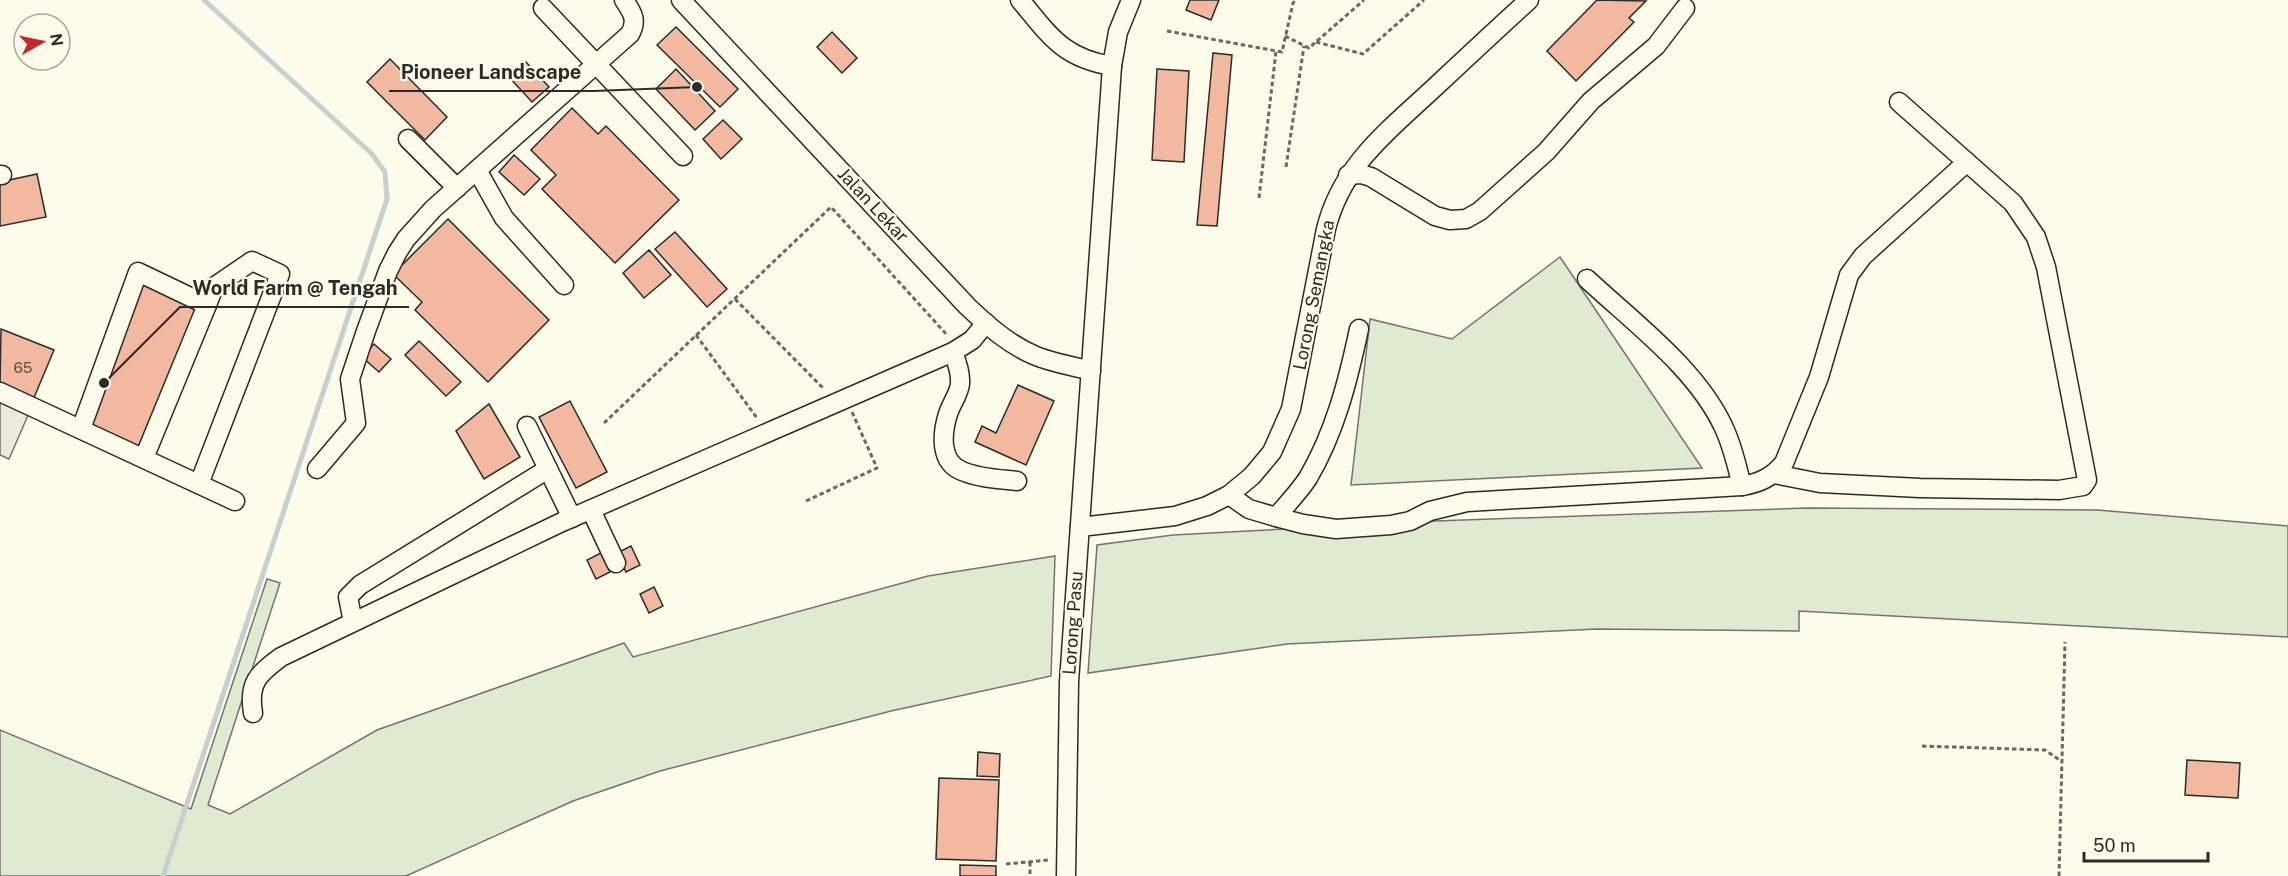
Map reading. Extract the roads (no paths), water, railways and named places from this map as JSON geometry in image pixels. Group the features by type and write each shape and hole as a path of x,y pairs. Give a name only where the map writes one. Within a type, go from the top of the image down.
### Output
{"street":[{"path":"317,469 356,423 350,379 388,271 406,239 432,209 626,39 632,29 634,16 624,0"},
{"name":"Jalan Lekar","path":"681,0 967,306 1010,342 1036,356 1091,371"},
{"path":"1091,371 1112,66 1118,32 1131,0"},
{"name":"Lorong Semangka","path":"1080,527 1175,516 1207,506 1229,495 1252,477 1272,452 1291,410 1326,228 1332,205 1348,175 1380,138 1529,0"},
{"path":"1024,2 1048,34 1068,52 1086,60 1112,66"},
{"path":"543,8 683,156"},
{"path":"1348,175 1360,174 1371,177 1435,216 1450,220 1466,219 1480,211 1546,152 1591,101 1656,46 1685,8"},
{"path":"1774,474 1820,483 1943,488 2059,490 2083,486 2087,480 2042,250 2025,217 2013,203 1899,102"},
{"path":"408,139 457,188"},
{"path":"1229,495 1249,509 1276,518 1336,528 1364,528 1410,521 1430,511 1467,502 1742,486 1759,483 1774,474 1784,463 1819,377 1849,275 1863,256 1966,162"},
{"path":"477,170 504,218 564,285"},
{"path":"144,458 214,287 252,261 279,274 199,484"},
{"path":"81,429 138,272 207,305"},
{"path":"1587,279 1687,372 1708,398 1724,429 1742,486"},
{"path":"252,713 251,690 264,670 281,657 572,518 953,352 972,340 986,323"},
{"path":"1276,518 1307,480 1323,449 1348,379 1359,329"},
{"path":"953,352 960,387 948,413 944,433 945,454 960,471 1017,481"},
{"name":"Lorong Pasu","path":"1066,867 1069,682 1091,371"},
{"path":"0,392 235,501"},
{"path":"527,426 572,518"},
{"path":"353,622 348,597 360,585 548,469"},
{"path":"591,510 616,563"}],"waterway":[{"path":"163,876 387,199 385,172 372,154 204,0"}],"place":[{"name":"Pioneer Landscape","path":"697,87"},
{"name":"World Farm @ Tengah","path":"104,383"}]}
